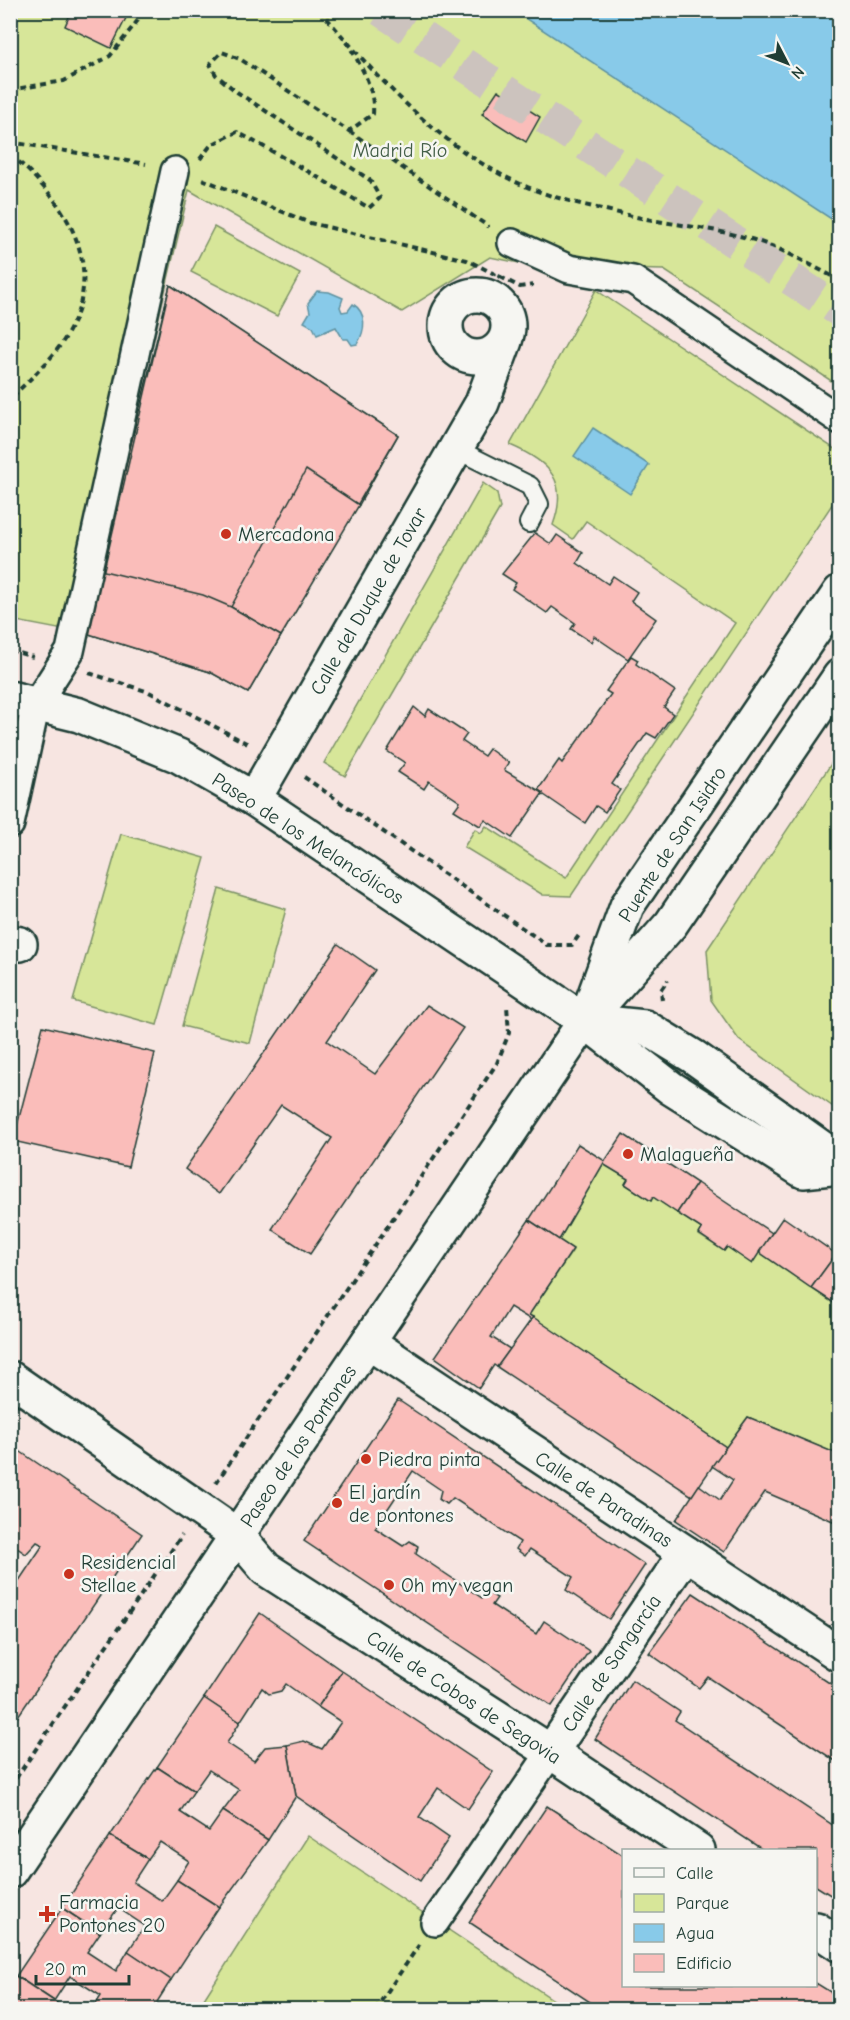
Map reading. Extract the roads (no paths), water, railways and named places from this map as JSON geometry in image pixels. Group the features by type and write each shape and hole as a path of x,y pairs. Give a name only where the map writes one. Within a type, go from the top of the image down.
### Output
{"street":[{"path":"10,824 23,701 63,666 72,640 182,173"},
{"path":"504,238 569,269 633,280 840,420"},
{"name":"Calle del Duque de Tovar","path":"254,799 483,403 505,341 508,321 498,303 490,297 469,296 452,307 445,326 447,336 459,352 483,403"},
{"path":"459,352 468,357 489,355 505,341"},
{"name":"Puente de San Isidro","path":"585,1021 616,932 632,898 840,592"},
{"name":"Puente de San Isidro","path":"585,1021 671,924 840,676"},
{"name":"Paseo de los Melancólicos","path":"23,701 79,715 179,756 254,799 585,1021 671,1088 803,1171 840,1167"},
{"name":"Paseo de los Melancólicos","path":"585,1021 645,1027 694,1057 840,1161"},
{"name":"Paseo de los Pontones","path":"10,1871 585,1021"},
{"name":"Calle de Paradinas","path":"368,1342 840,1655"},
{"name":"Calle de Cobos de Segovia","path":"10,1378 237,1535 266,1569 551,1752 695,1849"},
{"name":"Calle de Sangarcía","path":"435,1922 686,1553"},
{"path":"817,1930 840,1945"}],"lane":[{"path":"456,449 530,486 539,504 529,523"}],"water":[{"path":"514,11 839,11 839,224"},
{"path":"317,291 329,292 343,298 340,307 342,312 348,311 353,304 358,308 364,322 357,344 352,345 348,339 343,339 336,327 317,335 313,327 304,322 310,312 308,303"},
{"path":"593,428 649,465 630,494 574,456"}],"tunnel":[{"path":"381,10 840,311"}],"place":[{"name":"Mercadona","path":"226,534"},
{"name":"Malagueña","path":"628,1154"},
{"name":"Piedra pinta","path":"366,1459"},
{"name":"El jardín de pontones","path":"337,1503"},
{"name":"Residencial Stellae","path":"69,1574"},
{"name":"Oh my vegan","path":"389,1585"},
{"name":"Farmacia Pontones 20","path":"47,1914"}],"park label":[{"name":"Madrid Río","path":"400,150"}]}
